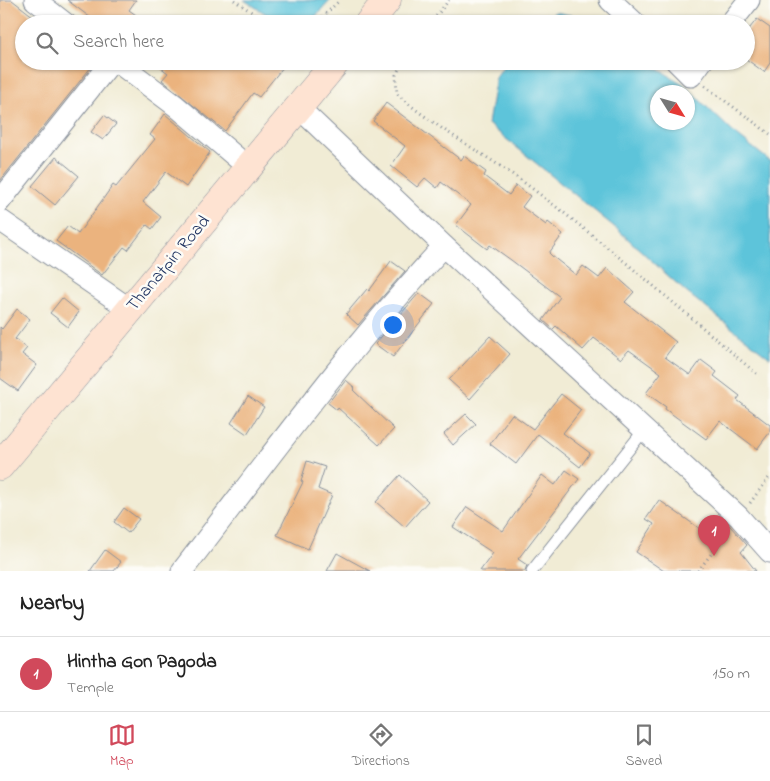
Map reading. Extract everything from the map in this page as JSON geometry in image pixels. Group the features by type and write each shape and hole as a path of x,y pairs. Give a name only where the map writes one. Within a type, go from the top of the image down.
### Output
{"main road":[{"path":"375,15 387,0"},
{"name":"Thanatpin Road","path":"0,466 330,70"}],"street":[{"path":"35,0 54,15"},
{"path":"610,0 626,15"},
{"path":"737,15 748,0"},
{"path":"0,201 107,70"},
{"path":"126,70 176,106 249,168"},
{"path":"299,108 444,246 739,517 770,552"},
{"path":"0,220 131,310"},
{"path":"182,571 395,298 444,246"}],"lane":[{"path":"532,571 645,430"}],"path":[{"path":"234,0 256,15"},
{"path":"324,15 340,0"},
{"path":"437,15 449,0"},
{"path":"398,70 396,75 397,94 426,119 512,174 572,218 758,375"},
{"path":"694,70 770,134"}],"water":[{"path":"244,0 331,0 317,15 268,15"},
{"path":"555,12 570,15 552,15"},
{"path":"501,70 660,70 684,85 650,85 650,130 695,130 695,96 733,132 770,161 770,358 686,292 617,229 488,124 496,77"}],"building":[{"path":"0,0 12,0 31,15 15,15 15,70 89,70 0,181"},
{"path":"67,0 136,0 129,10 136,15 87,15"},
{"path":"757,19 770,28 770,63 764,72 755,66 755,22"},
{"path":"164,70 281,70 259,97 253,93 225,131 162,80 168,73"},
{"path":"386,103 461,160 464,156 486,172 484,176 509,195 516,185 530,196 522,207 546,225 548,222 563,234 549,253 576,275 583,266 599,278 607,268 634,292 625,302 676,342 665,357 690,375 701,360 717,372 714,376 740,396 737,400 770,425 770,432 757,449 720,421 706,439 665,409 666,407 646,393 661,373 629,350 621,359 594,338 583,350 556,326 553,329 543,320 560,297 490,245 487,249 456,225 471,205 441,182 437,188 425,178 417,187 391,166 405,146 373,121"},
{"path":"165,114 210,152 186,187 166,172 143,202 161,217 152,229 147,225 128,250 124,247 102,275 56,241 68,226 78,234 113,185 116,187 155,139 150,135"},
{"path":"104,115 116,124 103,140 91,132"},
{"path":"56,157 79,176 55,205 32,186"},
{"path":"391,261 405,271 358,325 346,314 367,289 369,291"},
{"path":"419,293 434,304 393,357 375,344"},
{"path":"62,298 79,312 68,327 50,313"},
{"path":"17,309 30,319 15,339 27,348 22,354 37,365 18,391 0,378 0,327 2,329"},
{"path":"490,336 510,354 470,399 449,380"},
{"path":"346,380 355,388 353,390 394,429 379,445 338,408 337,410 328,403"},
{"path":"561,394 581,410 563,433 590,453 580,467 538,434 516,464 490,444 512,414 533,429"},
{"path":"248,396 264,407 247,434 231,423"},
{"path":"466,414 476,424 453,445 444,434"},
{"path":"307,461 325,467 318,489 332,495 308,549 277,535 303,482 301,481"},
{"path":"566,470 579,479 518,559 527,565 525,571 480,571 493,553 453,527 467,507 503,531 542,475 555,485"},
{"path":"400,475 428,501 405,527 376,502"},
{"path":"659,500 706,533 718,517 730,526 747,545 741,552 756,571 664,571 636,552 654,524 646,519"},
{"path":"124,508 139,519 128,533 114,522"},
{"path":"105,550 121,562 114,571 90,571"},
{"path":"337,553 370,571 327,571"}],"place":[{"name":"Hintha Gon Pagoda","path":"714,556"}]}
